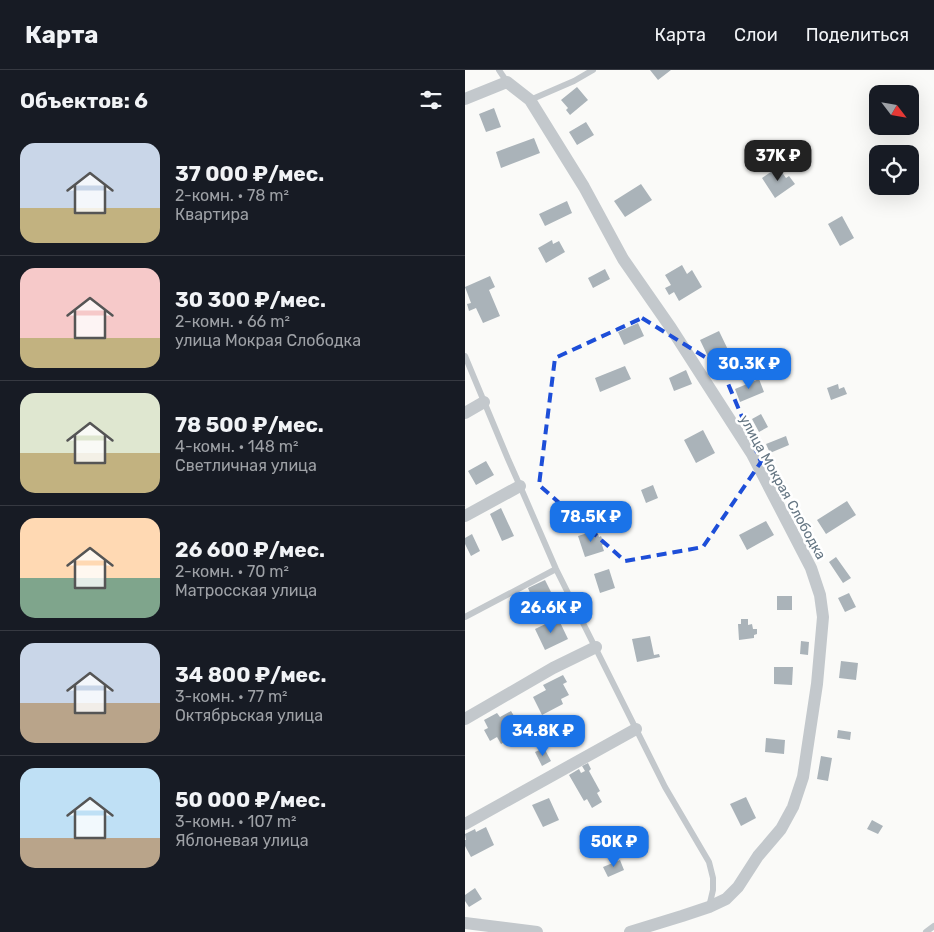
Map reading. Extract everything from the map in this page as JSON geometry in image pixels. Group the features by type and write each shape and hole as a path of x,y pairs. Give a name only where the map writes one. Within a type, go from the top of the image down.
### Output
{"street":[{"path":"465,98 507,82"},
{"name":"улица Мокрая Слободка","path":"507,82 530,100 584,187 623,259 671,328 751,454 811,568 820,595 823,617 817,684 803,777 793,807 781,829 758,856 738,887 726,899 709,907 630,932"},
{"path":"465,413 484,402"},
{"path":"465,516 520,486"},
{"path":"465,719 553,668 596,647"},
{"path":"465,824 636,729"},
{"path":"465,923 537,932"}],"lane":[{"path":"499,70 507,82"},
{"path":"530,100 574,81 593,70"},
{"path":"465,356 556,569 665,787 709,862 713,878 713,890 709,907"},
{"path":"465,617 556,569"},
{"path":"926,932 934,926"}],"highlighted area":[{"path":"642,318 721,367 761,462 703,547 625,561 539,485 555,358"}],"building":[{"path":"650,70 671,70 658,80"},
{"path":"577,87 588,100 570,115 566,110 568,108 561,100"},
{"path":"494,108 501,127 486,132 479,114"},
{"path":"586,122 594,135 577,145 569,132"},
{"path":"534,138 540,153 501,168 496,152"},
{"path":"778,167 786,178 789,176 795,184 775,198 762,178"},
{"path":"641,184 652,200 625,217 614,201"},
{"path":"567,201 572,213 545,226 539,214"},
{"path":"842,216 854,238 840,246 828,224"},
{"path":"552,240 553,244 559,241 565,252 546,263 538,248"},
{"path":"682,265 687,274 692,270 702,287 679,301 674,292 669,295 665,288 671,285 665,275"},
{"path":"605,269 610,279 593,288 588,278"},
{"path":"490,276 495,287 489,290 500,316 483,323 476,308 469,311 467,304 471,303 465,287"},
{"path":"638,323 644,336 624,345 618,332"},
{"path":"719,331 731,356 712,365 700,340"},
{"path":"625,366 631,379 600,392 595,378"},
{"path":"686,370 692,384 674,391 669,378"},
{"path":"759,379 764,392 740,402 735,389"},
{"path":"838,384 839,389 844,387 847,394 831,400 827,388"},
{"path":"761,414 768,427 759,432 752,419"},
{"path":"703,430 715,453 696,463 684,440"},
{"path":"786,436 789,445 770,453 766,444"},
{"path":"486,461 494,475 476,485 468,471"},
{"path":"653,485 658,498 646,503 641,490"},
{"path":"847,501 856,515 826,534 817,520"},
{"path":"501,508 514,536 502,541 490,514"},
{"path":"766,521 774,535 747,550 739,535"},
{"path":"597,530 604,544 602,545 604,551 585,557 578,536"},
{"path":"472,534 480,551 471,556 465,544 465,538"},
{"path":"836,557 851,578 843,583 829,562"},
{"path":"609,569 615,588 600,593 594,574"},
{"path":"545,580 553,596 540,602 538,598 533,600 528,588"},
{"path":"849,593 856,607 845,612 838,598"},
{"path":"777,596 792,596 792,610 777,610"},
{"path":"558,618 568,639 545,650 535,629"},
{"path":"741,619 748,619 748,625 752,624 753,629 757,629 757,634 754,635 754,638 739,640 738,624 741,624"},
{"path":"650,636 654,655 659,654 660,657 637,662 632,639"},
{"path":"801,641 809,642 808,655 800,654"},
{"path":"841,661 858,663 856,680 839,678"},
{"path":"774,667 793,667 792,685 774,684"},
{"path":"563,675 567,682 563,684 569,695 561,699 563,704 542,715 533,697 546,690 543,685"},
{"path":"511,711 523,731 501,744 497,737 490,741 484,730 488,728 484,720 497,713 500,717"},
{"path":"838,730 851,732 850,740 837,738"},
{"path":"766,738 785,740 784,754 765,752"},
{"path":"544,748 551,761 542,766 535,752"},
{"path":"821,756 832,758 828,781 817,779"},
{"path":"588,763 591,769 589,771 600,791 597,793 602,802 592,808 587,799 584,801 569,775 579,769 581,773 585,771 582,766"},
{"path":"746,797 756,818 741,826 730,804"},
{"path":"549,798 559,820 543,827 532,805"},
{"path":"872,820 883,826 878,834 867,829"},
{"path":"486,827 494,845 471,857 465,846 465,834 475,829 476,832"},
{"path":"620,860 624,870 608,877 603,867"},
{"path":"475,888 482,899 469,907 465,901 465,895"}]}
